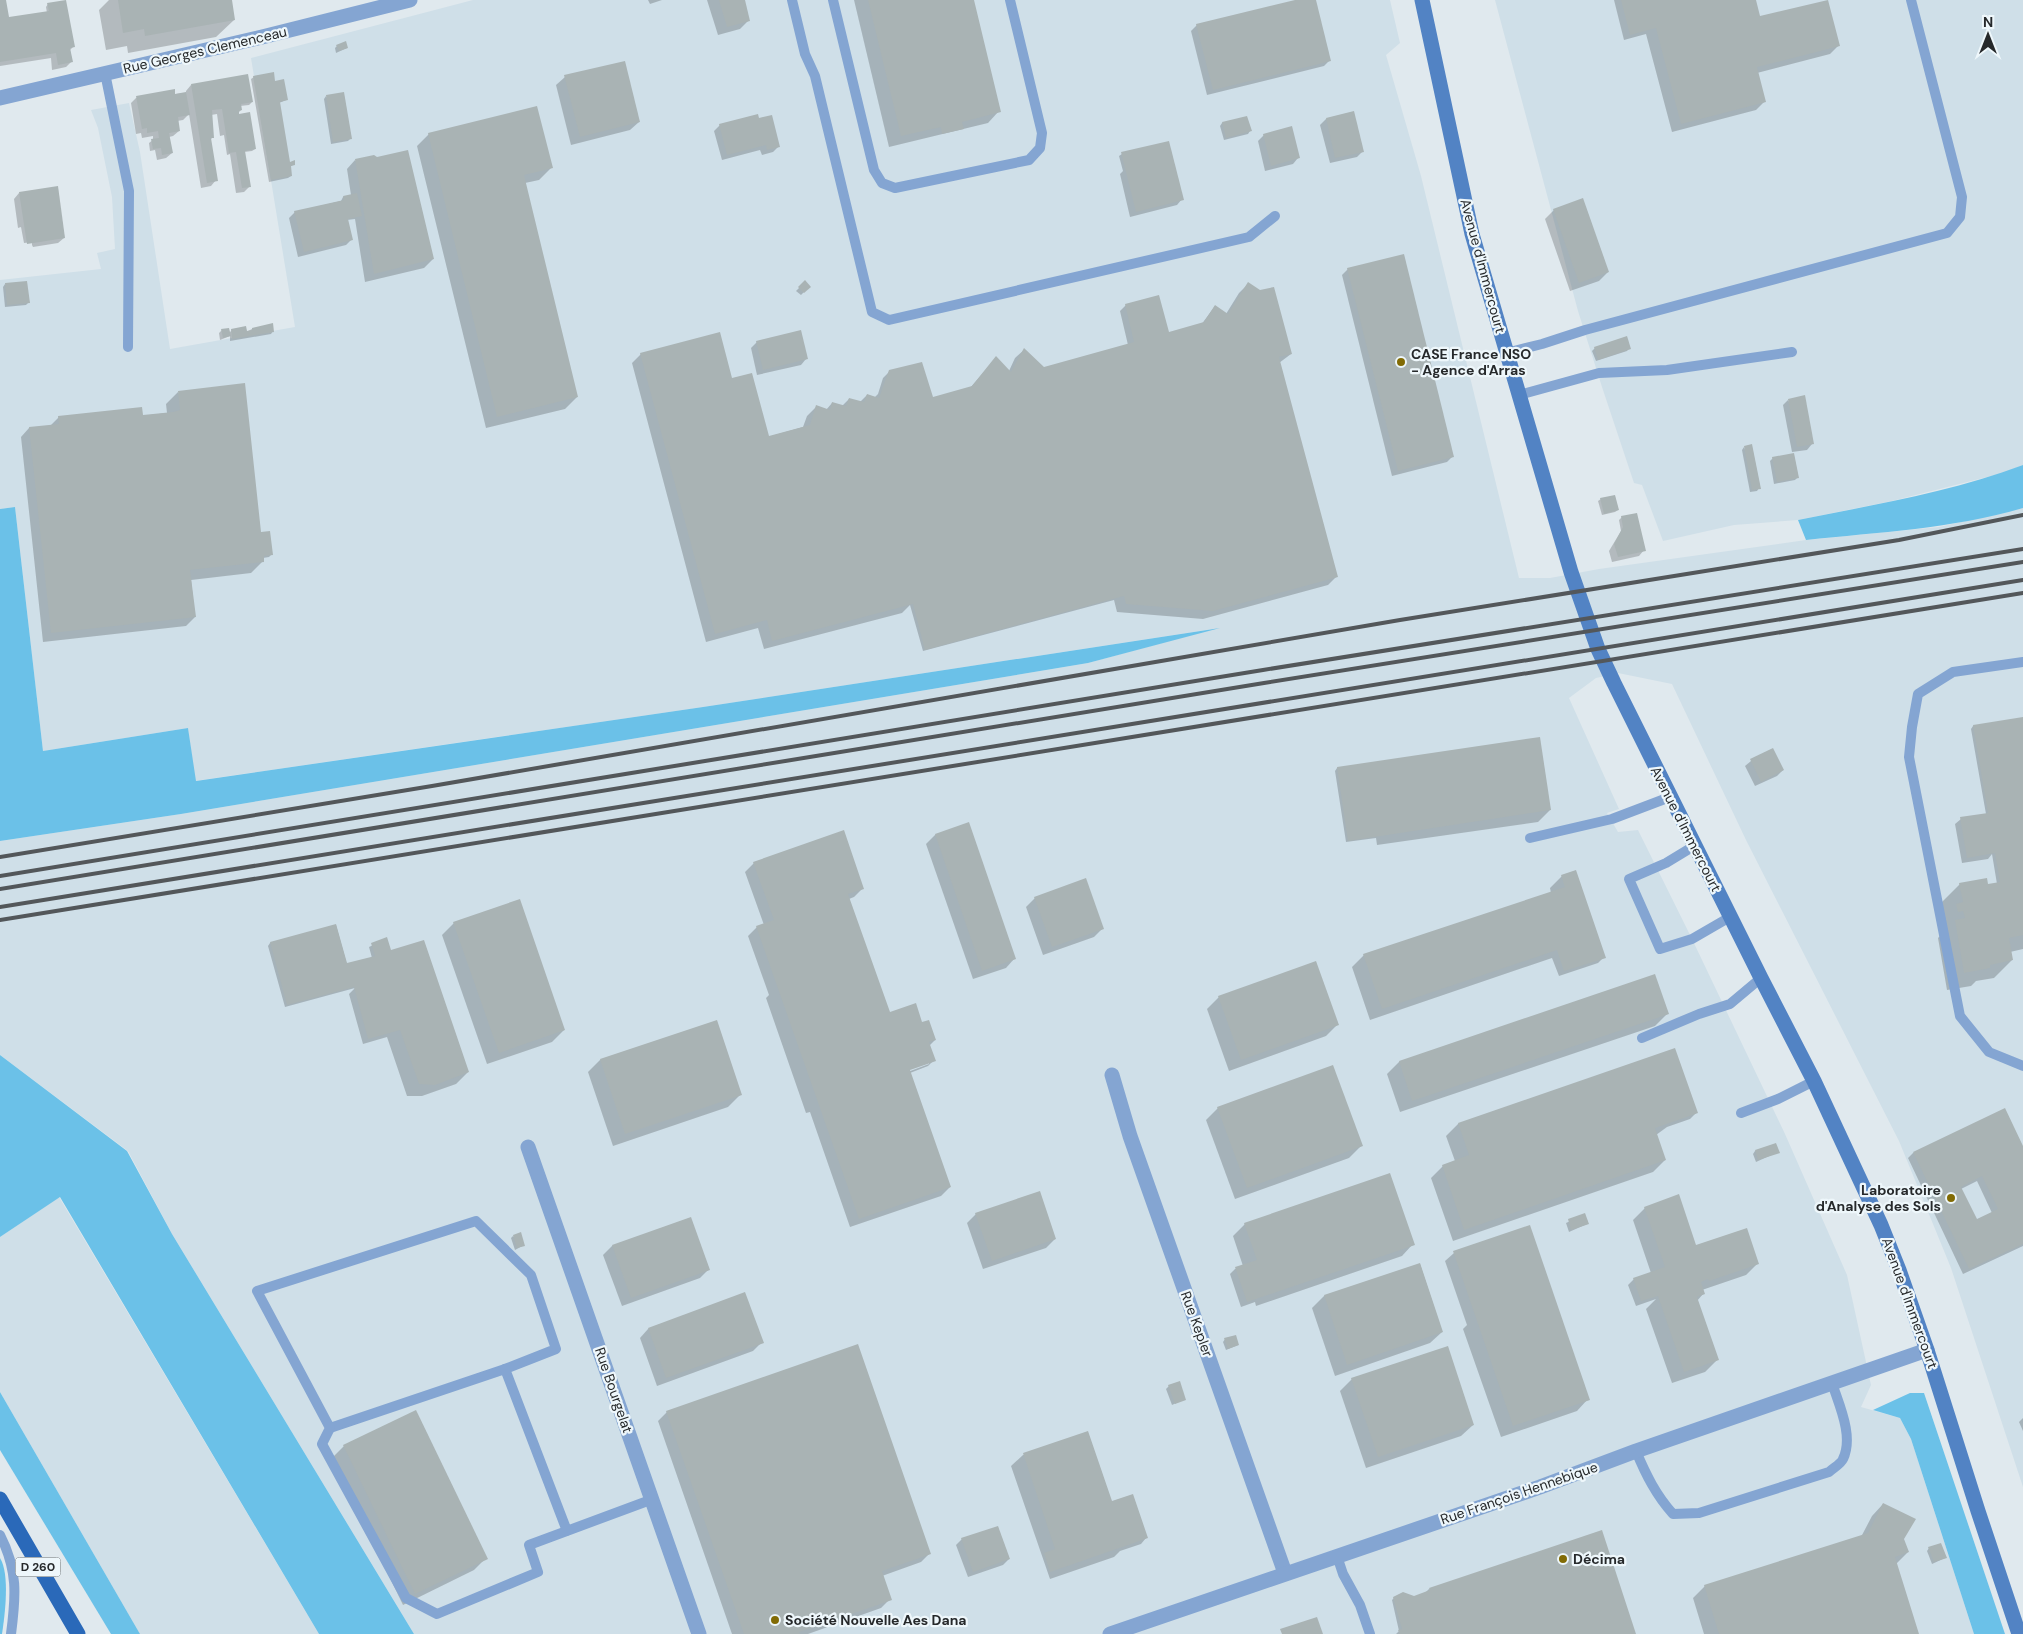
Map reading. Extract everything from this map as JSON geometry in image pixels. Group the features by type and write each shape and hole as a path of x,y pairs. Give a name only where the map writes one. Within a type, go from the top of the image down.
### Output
{"main road":[{"name":"Avenue d'Immercourt","path":"1422,0 1466,208 1506,353 1586,618 1611,676 1694,846 1814,1081 1881,1225 1900,1270 1927,1350 2019,1634"},
{"name":"D 260","path":"0,1499 78,1634"}],"street":[{"name":"Rue Georges Clemenceau","path":"0,98 280,33 410,0"},
{"name":"Rue Kepler","path":"1112,1075 1130,1136 1285,1573"},
{"name":"Rue Bourgelat","path":"528,1147 699,1634"},
{"name":"Rue François Hennebique","path":"1110,1634 1540,1487 1636,1451 1927,1350"}],"lane":[{"path":"792,0 805,54 815,76 872,312 890,320 1249,237 1275,216"},
{"path":"833,0 874,170 882,183 895,188 1029,160 1040,148 1042,133 1010,0"},
{"path":"1506,353 1542,344 1594,327 1947,233 1960,217 1962,197 1911,0"},
{"path":"105,73 129,191 128,347"},
{"path":"1519,395 1599,373 1667,370 1792,352"},
{"path":"2023,662 1953,672 1918,694 1909,757 1960,1016 1989,1052 2023,1066"},
{"path":"1530,838 1612,819 1670,797"},
{"path":"1694,846 1666,863 1629,879 1660,949 1692,939 1730,916"},
{"path":"1642,1038 1699,1014 1730,1004 1761,978"},
{"path":"1741,1113 1778,1099 1814,1081"},
{"path":"330,1428 257,1291 476,1221 531,1275 556,1349 505,1369 330,1428 322,1444 406,1598 437,1614 538,1572 529,1545 653,1499"},
{"path":"505,1369 567,1531"},
{"path":"1636,1451 1648,1479 1663,1503 1673,1514 1699,1513 1829,1472 1843,1460 1847,1441 1843,1416 1832,1383"},
{"path":"0,1535 14,1570 15,1599 10,1634"},
{"path":"1337,1556 1343,1574 1360,1605 1370,1634"}],"shaded area":[{"path":"473,0 1390,0 1400,43 1386,55 1421,176 1519,578 1550,578 1599,569 1806,540 1939,527 2023,508 2023,1487 1951,1268 1899,1141 1746,840 1672,684 1618,673 1596,678 1569,698 1619,809 1607,813 1618,832 1638,830 1785,1134 1847,1275 1871,1385 1861,1407 1900,1418 1911,1439 1974,1634 414,1634 172,1234 128,1151 0,1055 0,841 181,814 1088,663 1213,629 703,707 195,781 188,728 43,751 15,507 0,509 0,280 101,269 97,253 115,249 112,197 98,128 91,110 129,103 140,152 170,349 295,327 251,58"},
{"path":"1495,0 2023,0 2023,465 2003,473 1892,501 1798,520 1734,525 1663,541 1642,485 1634,483 1578,311"},
{"path":"2023,465 2023,508 1996,515 1915,529 1806,540 1798,520 1940,490"},
{"path":"15,507 43,751 188,728 196,781 703,707 1220,628 1088,663 181,814 0,841 0,509"},
{"path":"0,1055 127,1151 172,1234 414,1634 319,1634 60,1197 0,1237"},
{"path":"59,1197 319,1634 140,1634 0,1392 0,1237"},
{"path":"0,1392 140,1634 111,1634 0,1450"},
{"path":"1910,1393 1924,1393 2005,1634 1974,1634 1911,1439 1900,1418 1873,1410"},
{"path":"0,1558 6,1584 2,1634 0,1634"}],"building":[{"path":"0,0 6,0 9,17 49,11 47,3 66,0 75,47 70,48 73,62 58,65 56,53 0,62"},
{"path":"118,0 232,0 235,20 145,36 144,29 123,33"},
{"path":"719,0 745,0 750,21 727,27"},
{"path":"868,0 974,0 1001,112 962,122 964,129 942,134 941,127 901,136"},
{"path":"1295,0 1316,0 1331,61 1213,90 1196,24"},
{"path":"1621,0 1756,0 1760,16 1828,0 1840,46 1757,67 1766,102 1681,124 1656,28 1630,35"},
{"path":"346,41 348,48 339,51 336,45"},
{"path":"625,61 640,122 580,137 564,75"},
{"path":"274,72 275,81 284,79 288,100 280,102 290,162 295,160 295,165 291,166 292,176 271,180 253,76"},
{"path":"248,74 253,102 241,104 242,110 239,111 239,114 250,112 256,149 245,151 251,187 242,188 236,152 229,153 222,109 212,110 214,138 211,138 218,181 207,183 191,84"},
{"path":"175,89 175,94 186,92 190,115 178,117 180,131 169,133 173,153 162,155 161,148 153,149 151,139 159,138 158,131 147,133 147,128 142,129 136,96"},
{"path":"344,92 352,139 333,142 326,95"},
{"path":"537,106 553,168 524,175 578,397 497,417 428,133"},
{"path":"1354,111 1364,152 1335,158 1326,118"},
{"path":"758,114 759,118 772,115 780,147 767,150 766,145 727,155 719,124"},
{"path":"1247,116 1252,131 1226,138 1222,122"},
{"path":"1292,126 1300,158 1271,166 1263,134"},
{"path":"1169,141 1184,200 1136,212 1121,152"},
{"path":"408,150 434,259 374,274 355,159 374,155 377,157"},
{"path":"58,186 65,238 27,244 19,192"},
{"path":"357,193 362,216 348,219 353,240 304,252 294,211 344,200 343,196"},
{"path":"1583,198 1609,272 1579,283 1553,209"},
{"name":"CASE France NSO - Agence d'Arras","path":"1404,254 1454,457 1398,471 1347,268"},
{"path":"805,280 811,287 804,293 798,287"},
{"path":"27,281 30,303 7,305 5,283"},
{"path":"1248,282 1260,290 1274,287 1292,354 1279,357 1338,577 1213,611 1126,604 1124,596 925,650 913,604 772,641 767,620 715,634 640,353 720,332 732,378 752,373 769,436 810,425 816,405 830,410 832,402 846,406 849,398 864,402 867,394 879,398 889,370 922,362 933,397 972,386 996,356 1011,372 1024,348 1044,367 1134,342 1125,304 1159,295 1169,332 1204,322 1215,305 1228,314"},
{"path":"273,323 274,332 232,339 231,329 246,326 247,331"},
{"path":"229,328 231,336 223,338 221,329"},
{"path":"801,330 808,359 763,370 756,341"},
{"path":"1627,336 1631,349 1598,360 1594,347"},
{"path":"245,383 261,532 270,531 273,555 264,556 264,562 190,570 196,617 51,633 29,427 59,424 58,416 142,407 143,415 173,412 180,410 178,391"},
{"path":"1805,395 1814,444 1797,447 1788,399"},
{"path":"1752,444 1761,489 1752,490 1744,446"},
{"path":"1794,453 1799,478 1777,482 1772,457"},
{"path":"1615,495 1619,510 1604,514 1600,498"},
{"path":"1637,513 1646,551 1618,557 1614,544 1623,527 1621,516"},
{"path":"2023,717 2023,935 2009,938 2013,960 1990,965 1990,968 1964,973 1955,920 1965,918 1963,911 1958,912 1956,904 1963,902 1959,883 1987,878 1988,884 2000,882 1995,853 1967,858 1960,817 1988,813 1973,725"},
{"path":"1540,737 1551,810 1348,841 1337,767"},
{"path":"1773,748 1784,770 1761,782 1750,759"},
{"path":"969,822 1016,959 982,971 935,834"},
{"path":"844,830 864,889 848,894 890,1012 916,1003 922,1022 929,1020 936,1040 929,1042 936,1061 910,1070 951,1187 859,1219 756,926 774,920 753,862"},
{"path":"1576,870 1606,958 1564,971 1557,950 1382,1009 1363,954 1565,887 1561,875"},
{"path":"1086,878 1104,929 1052,947 1034,897"},
{"path":"520,899 565,1030 499,1053 453,922"},
{"path":"336,924 347,963 375,956 371,943 387,937 391,950 424,940 469,1072 435,1085 419,1084 400,1030 368,1039 354,987 287,1005 270,942"},
{"path":"1316,961 1339,1025 1241,1060 1218,996"},
{"path":"1655,974 1669,1014 1412,1101 1399,1061"},
{"path":"717,1020 742,1095 625,1134 600,1059"},
{"path":"1675,1048 1698,1113 1655,1128 1666,1160 1464,1230 1442,1165 1469,1155 1458,1123"},
{"path":"1333,1065 1363,1146 1247,1188 1217,1107"},
{"name":"Laboratoire d'Analyse des Sols","path":"2005,1108 2023,1146 2023,1244 1969,1269 1913,1152","holes":["1982,1176 1998,1209 1977,1219 1961,1187"]},
{"path":"1776,1143 1780,1153 1758,1160 1755,1150"},
{"path":"1390,1173 1415,1245 1247,1302 1235,1267 1257,1260 1244,1223"},
{"path":"1040,1191 1056,1239 992,1261 975,1213"},
{"path":"1679,1194 1696,1245 1747,1228 1759,1264 1701,1282 1705,1294 1697,1297 1719,1360 1684,1372 1658,1296 1641,1301 1633,1278 1665,1267 1644,1207"},
{"path":"1585,1213 1589,1224 1571,1230 1568,1219"},
{"path":"691,1217 710,1270 631,1298 612,1245"},
{"path":"1530,1225 1590,1400 1513,1426 1453,1251"},
{"path":"521,1232 525,1246 517,1248 513,1235"},
{"path":"1420,1263 1443,1332 1347,1365 1324,1295"},
{"path":"745,1292 764,1343 666,1378 648,1328"},
{"path":"1236,1335 1239,1345 1228,1349 1224,1338"},
{"path":"858,1344 931,1554 882,1571 892,1600 799,1632 800,1634 744,1634 666,1411"},
{"path":"1448,1346 1474,1425 1378,1457 1351,1378"},
{"path":"1180,1381 1186,1400 1175,1404 1168,1385"},
{"path":"416,1410 488,1559 415,1594 343,1445"},
{"path":"1088,1431 1112,1501 1133,1494 1148,1538 1050,1572 1044,1553 1055,1549 1023,1453"},
{"path":"1883,1503 1916,1519 1904,1539 1909,1552 1895,1557 1919,1634 1719,1634 1704,1585 1868,1533"},
{"path":"998,1526 1010,1559 973,1572 961,1538"},
{"name":"Décima","path":"1602,1530 1636,1634 1400,1634 1398,1630 1402,1629 1393,1597 1403,1592 1414,1596 1430,1590 1429,1588"},
{"path":"1941,1543 1947,1558 1934,1562 1928,1547"},
{"path":"1317,1617 1323,1634 1282,1634 1280,1629"}],"railway":[{"path":"0,857 432,786 1400,620 1899,540 2023,515"},
{"path":"0,876 1263,670 2023,549"},
{"path":"0,889 1264,683 2023,562"},
{"path":"0,907 2023,580"},
{"path":"0,920 2023,593"}],"place":[{"name":"CASE France NSO - Agence d'Arras","path":"1401,362"},
{"name":"Laboratoire d'Analyse des Sols","path":"1951,1198"},
{"name":"Décima","path":"1563,1559"},
{"name":"Société Nouvelle Aes Dana","path":"775,1620"}]}
